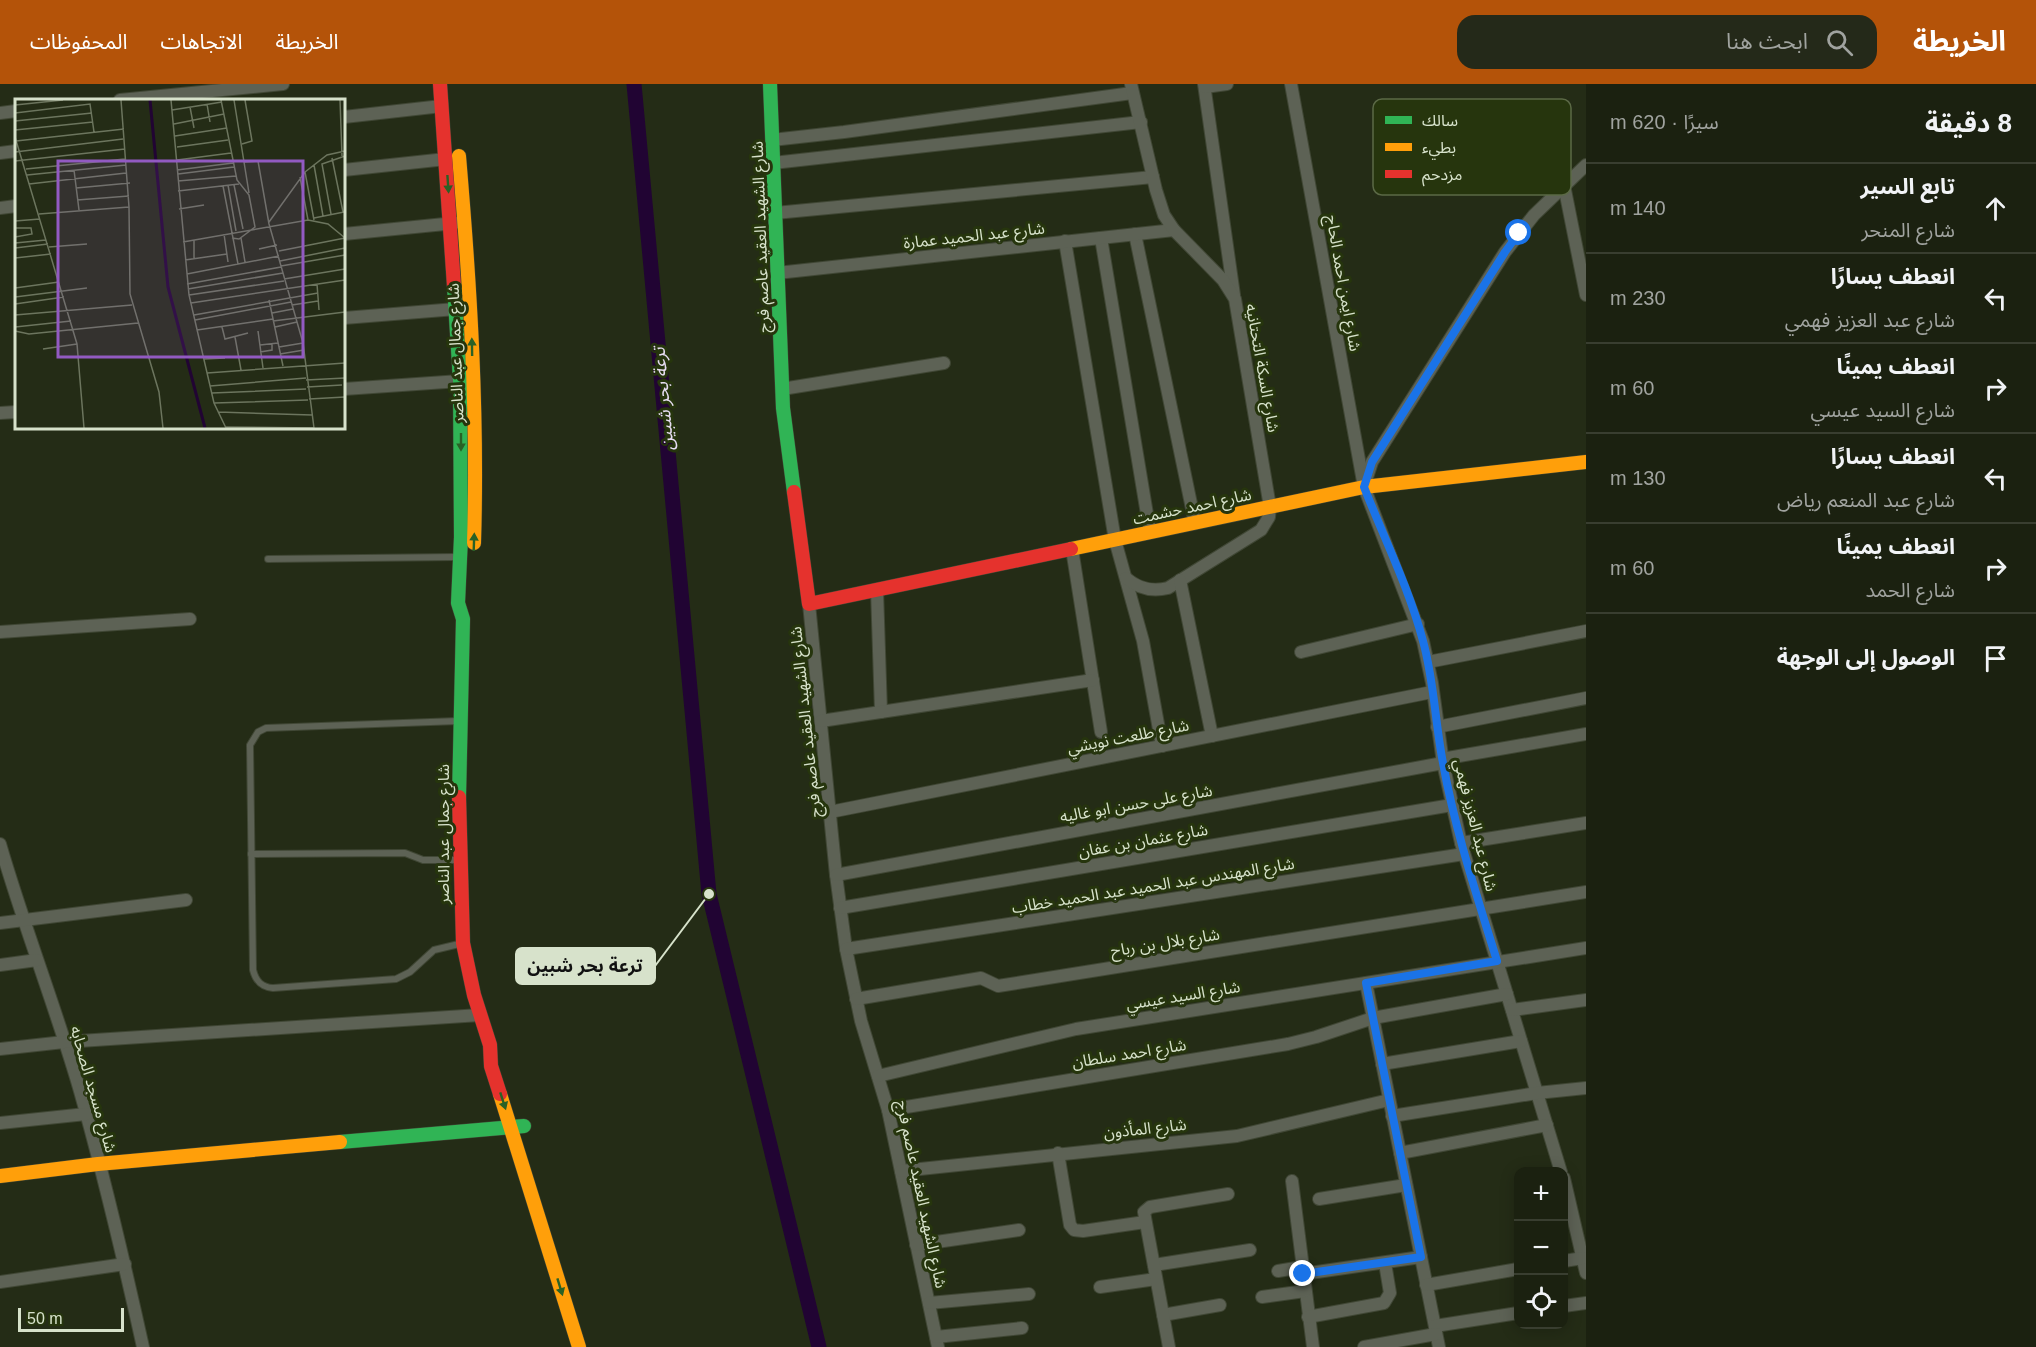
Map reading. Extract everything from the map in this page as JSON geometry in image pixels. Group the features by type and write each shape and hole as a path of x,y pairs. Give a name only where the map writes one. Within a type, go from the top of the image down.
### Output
{"main road":[{"name":"شارع جمال عبد الناصر","path":"440,84 446,159 471,303 475,467 471,599 463,619"},
{"name":"شارع جمال عبد الناصر","path":"453,84 457,136 456,309 460,381 458,603 463,619 459,860 463,943 480,1015 490,1045 491,1066 521,1130 579,1347"},
{"name":"شارع الشهيد العقيد عاصم فرج","path":"770,84 783,408 809,604"},
{"name":"شارع احمد حشمت","path":"809,604 1364,487 1586,462"},
{"path":"0,1176 98,1164 521,1130"},
{"path":"549,1203 593,1347"}],"street":[{"path":"130,99 283,84"},
{"path":"1227,84 1205,85 1235,299"},
{"name":"شارع ايمن احمد الحاج","path":"1291,84 1364,487"},
{"path":"772,140 844,132 1132,88"},
{"name":"شارع السكة التحتانيه","path":"1132,88 1159,202 1174,230 1223,280 1235,299 1270,507"},
{"path":"345,117 442,106"},
{"path":"0,113 15,111"},
{"path":"773,163 1141,122"},
{"path":"0,153 15,151"},
{"path":"345,170 446,159"},
{"path":"1571,179 1586,165"},
{"path":"775,213 1153,177"},
{"path":"1364,487 1372,462 1505,252 1534,215 1554,195"},
{"path":"1566,195 1586,295"},
{"path":"0,207 15,206"},
{"path":"345,234 458,223"},
{"name":"شارع عبد الحميد عمارة","path":"777,273 1174,230"},
{"path":"1135,234 1196,523"},
{"path":"1101,238 1150,532"},
{"path":"1065,241 1115,540 1143,640 1162,746"},
{"path":"345,318 456,309"},
{"path":"782,389 944,363"},
{"path":"345,389 460,381"},
{"path":"0,413 15,412"},
{"name":"شارع عبد العزيز فهمي","path":"1364,487 1418,624 1428,662 1442,761 1462,849 1560,1167"},
{"path":"1126,578 1137,586 1151,590 1168,588 1261,530 1269,517 1270,507"},
{"path":"1072,549 1101,732"},
{"path":"1180,580 1212,736"},
{"path":"877,590 881,712"},
{"name":"شارع الشهيد العقيد عاصم فرج","path":"809,604 836,875 846,949 856,999 888,1110 937,1342"},
{"path":"0,632 190,619"},
{"path":"1301,652 1418,624"},
{"path":"1428,662 1586,631"},
{"path":"821,721 1093,680"},
{"name":"شارع طلعت نويشي","path":"831,812 1432,692"},
{"path":"1437,727 1586,698"},
{"name":"شارع على حسن ابو غاليه","path":"836,875 1586,734"},
{"name":"شارع عثمان بن عفان","path":"840,908 1452,805"},
{"name":"شارع المهندس عبد الحميد عبد الحميد خطاب","path":"846,949 1462,849 1586,823"},
{"name":"شارع مسجد الصحابه","path":"0,844 3,867 37,960 86,1114 125,1264 143,1347"},
{"name":"شارع بلال بن رباح","path":"856,999 981,978 998,986 1586,892"},
{"path":"0,923 186,900"},
{"name":"شارع السيد عيسي","path":"878,1076 1077,1029 1586,948"},
{"path":"0,965 37,960"},
{"path":"1366,983 1439,1347"},
{"name":"شارع احمد سلطان","path":"888,1110 1288,1044 1373,1018 1507,994"},
{"path":"1512,1010 1586,1000"},
{"path":"0,1049 64,1042 480,1015"},
{"path":"1382,1064 1521,1041"},
{"path":"1392,1116 1537,1092 1586,1088"},
{"name":"شارع المأذون","path":"901,1171 1237,1136 1389,1100"},
{"path":"0,1123 86,1114"},
{"path":"1400,1153 1547,1125"},
{"path":"1058,1153 1070,1226 1074,1230 1083,1231 1145,1222"},
{"path":"1292,1181 1313,1347"},
{"path":"1319,1198 1406,1185"},
{"path":"1170,1347 1144,1212 1150,1207 1228,1194"},
{"path":"1568,1198 1586,1273"},
{"path":"916,1245 1019,1230"},
{"path":"1154,1264 1250,1250"},
{"path":"1278,1271 1302,1271 1384,1263 1421,1257"},
{"path":"1568,1260 1583,1258"},
{"path":"1308,1317 1387,1301 1390,1293 1384,1263"},
{"path":"0,1282 125,1264"},
{"path":"1426,1285 1514,1270"},
{"path":"1100,1287 1156,1279"},
{"path":"1262,1297 1305,1291"},
{"path":"929,1303 1029,1294"},
{"path":"1568,1305 1586,1302"},
{"path":"1163,1315 1220,1305"},
{"path":"1364,1347 1514,1314"},
{"path":"937,1342 1022,1328"}],"lane":[{"path":"268,559 459,557"},
{"path":"460,721 274,727 258,732 250,745 253,970 259,983 266,987 396,979 410,972 434,950 463,943"},
{"path":"251,854 405,853 423,860 459,860"}],"waterway":[{"name":"ترعة بحر شبين","path":"634,84 709,894 819,1347"}],"traffic: fast":[{"path":"770,84 783,408 794,492"},
{"path":"454,286 460,381 461,537 458,603 463,619 459,797"},
{"path":"340,1142 524,1126"}],"traffic: slow":[{"path":"459,156 472,349 475,446 474,543"},
{"path":"1071,549 1364,487 1586,462"},
{"path":"500,1094 579,1347"},
{"path":"0,1176 98,1164 340,1142"}],"traffic: jam":[{"path":"440,84 454,286"},
{"path":"794,492 809,604 1071,549"},
{"path":"459,797 463,943 474,995 490,1045 491,1066 500,1094"}],"place":[{"name":"ترعة بحر شبين","path":"709,894"}],"route":[{"path":"1303,1274 1421,1257 1366,983 1497,961 1461,843 1452,805 1423,640 1364,487 1366,474 1372,462 1519,233"}]}
